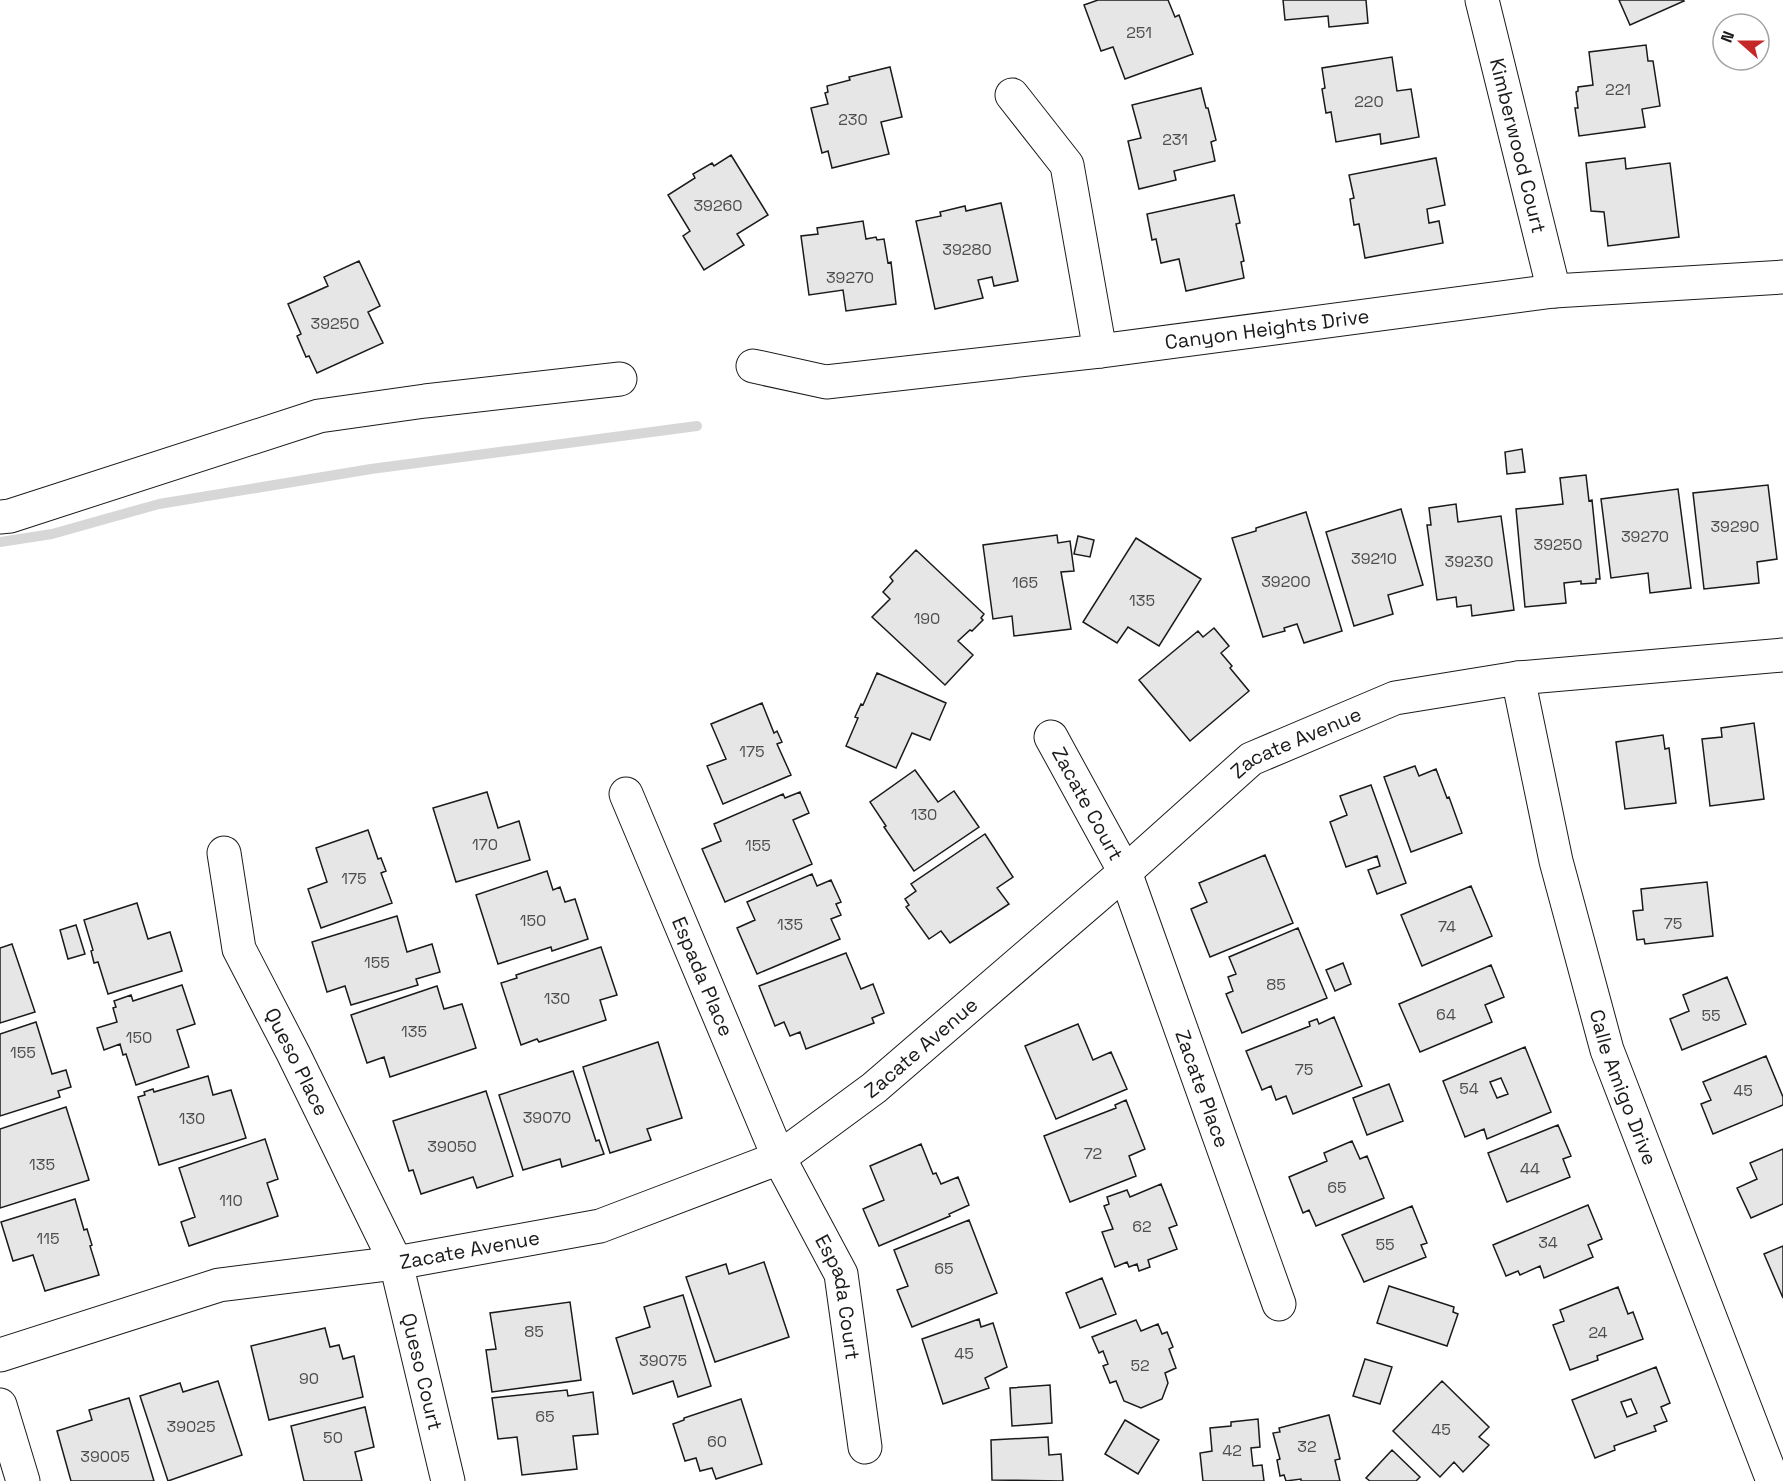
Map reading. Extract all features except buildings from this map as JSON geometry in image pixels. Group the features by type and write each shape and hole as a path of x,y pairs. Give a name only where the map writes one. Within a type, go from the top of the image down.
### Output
{"street":[{"name":"Kimberwood Court","path":"1482,0 1554,291"},
{"path":"1012,95 1067,165 1100,351"},
{"name":"Canyon Heights Drive","path":"753,366 826,382 1100,351 1554,291 1783,277"},
{"path":"0,517 10,516 319,416 425,401 620,379"},
{"name":"Zacate Avenue","path":"0,1355 219,1285 396,1263 600,1226 779,1158 874,1088 1125,872 1251,759 1395,698 1518,678 1783,655"},
{"name":"Calle Amigo Drive","path":"1518,678 1556,861 1607,1050 1773,1481"},
{"name":"Zacate Court","path":"1051,736 1125,872"},
{"name":"Espada Place","path":"626,794 779,1158"},
{"name":"Queso Place","path":"224,853 239,949 396,1263"},
{"name":"Zacate Place","path":"1125,872 1279,1304"},
{"name":"Espada Court","path":"779,1158 841,1274 865,1447"},
{"name":"Queso Court","path":"396,1263 448,1481"},
{"path":"0,1405 23,1481"}],"waterway":[{"path":"0,542 52,534 159,504 371,469 697,426"}]}
